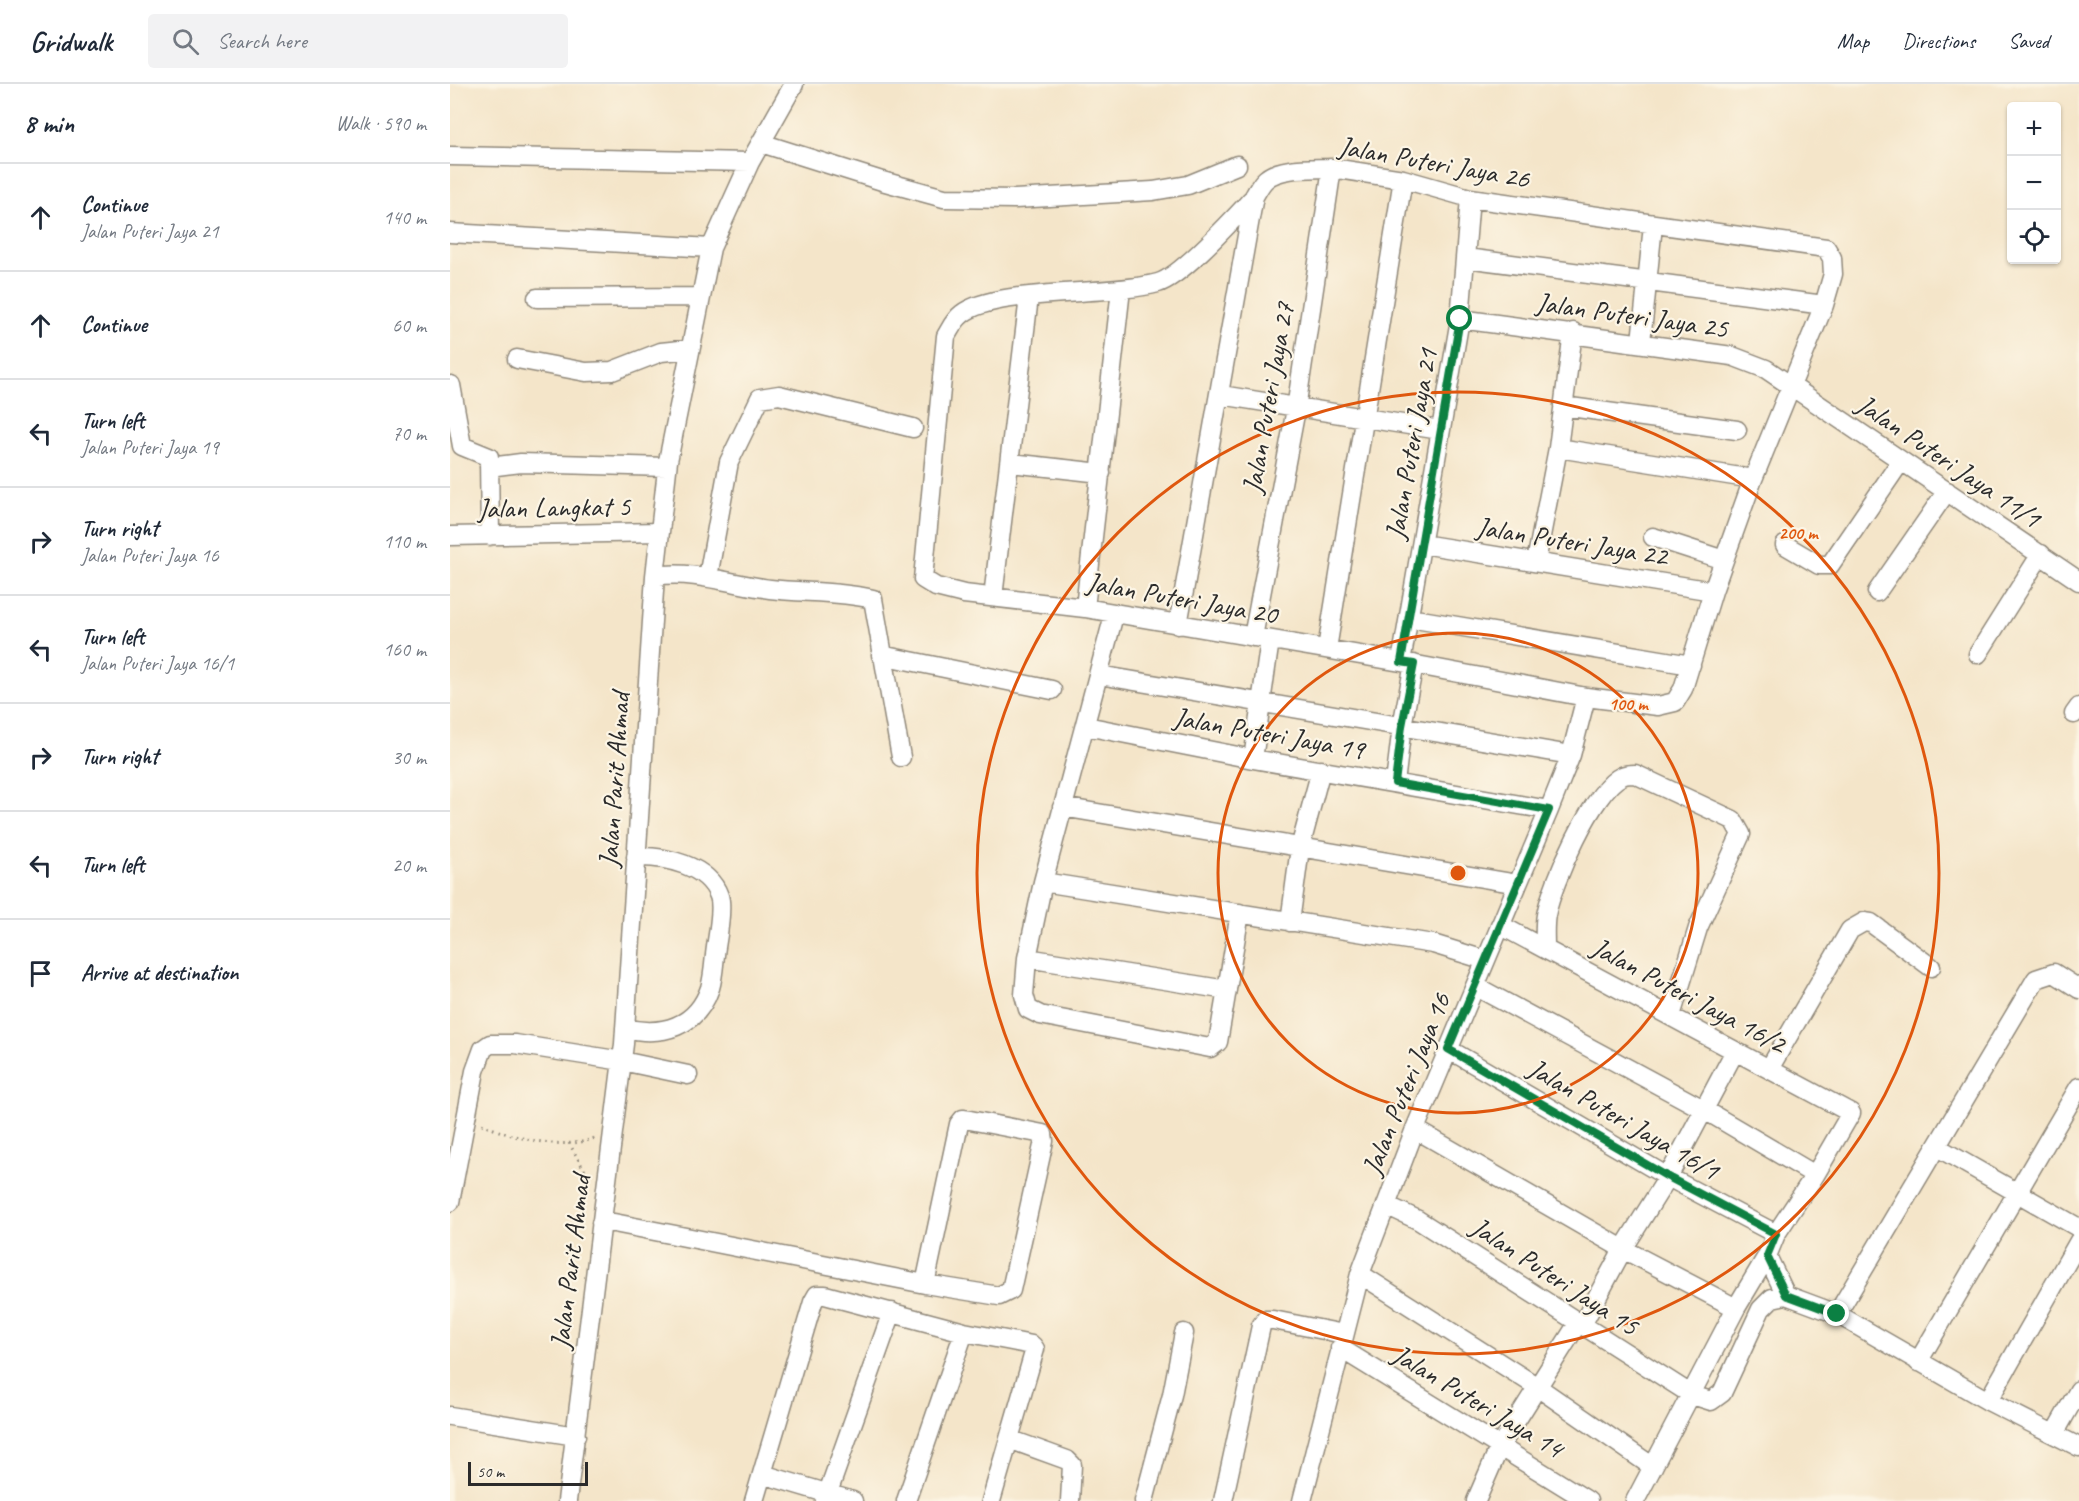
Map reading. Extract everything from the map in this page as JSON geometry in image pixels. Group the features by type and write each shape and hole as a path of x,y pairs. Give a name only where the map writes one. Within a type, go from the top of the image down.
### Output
{"street":[{"name":"Jalan Parit Ahmad","path":"567,1501 576,1436 616,1224 604,1203 615,1124 635,1063 631,1030 662,575 660,532 667,467 711,248 750,162 794,84"},
{"path":"760,143 944,198 1003,199 1153,191 1188,185 1238,165"},
{"path":"450,156 750,162"},
{"name":"Jalan Puteri Jaya 26","path":"946,336 955,320 963,312 985,302 1121,289 1162,282 1187,264 1254,196 1266,178 1288,170 1332,168 1403,179 1470,198 1826,248 1832,258 1833,274 1824,305"},
{"name":"Jalan Puteri Jaya 27","path":"1253,759 1259,702 1261,638 1332,168"},
{"path":"1327,649 1403,179"},
{"path":"1178,625 1221,395 1254,196"},
{"name":"Jalan Puteri Jaya 21","path":"1395,783 1407,663 1408,618 1460,319 1470,198"},
{"path":"1641,342 1653,225"},
{"path":"450,233 711,248"},
{"path":"1408,618 1690,665 1713,591 1753,479 1789,386 1824,305 1466,258"},
{"path":"1085,608 1121,289"},
{"path":"537,298 701,297"},
{"path":"993,597 1011,463 1029,297"},
{"name":"Jalan Puteri Jaya 25","path":"1460,319 1573,332 1732,356 1766,369 1789,386"},
{"path":"1536,562 1558,448 1573,332"},
{"name":"Jalan Puteri Jaya 20","path":"946,336 922,579 936,587 993,597 1085,608 1114,615 1407,663 1586,697 1658,706 1674,702 1683,689 1690,665"},
{"path":"517,359 586,372 612,371 661,352 690,349"},
{"path":"452,385 462,446 489,457 490,536"},
{"name":"Jalan Puteri Jaya 11/1","path":"1789,386 2079,580"},
{"path":"701,576 729,462 760,398 779,395 914,428"},
{"path":"1221,395 1296,409 1440,430"},
{"path":"1563,406 1737,430"},
{"path":"1558,448 1753,479"},
{"path":"1785,545 1819,565 1830,565 1901,461"},
{"path":"489,467 521,463 667,467"},
{"path":"1011,463 1101,473"},
{"path":"1877,592 1947,491"},
{"name":"Jalan Langkat 5","path":"450,536 660,532"},
{"path":"1653,537 1724,560"},
{"name":"Jalan Puteri Jaya 22","path":"1422,544 1713,591"},
{"path":"1978,654 2041,554"},
{"path":"662,575 701,576 771,589 844,592 873,599 880,655 901,757"},
{"path":"1114,615 1086,726 1042,882 1027,958 1024,996 1028,1008 1040,1015 1210,1048 1218,1042 1240,913"},
{"path":"880,655 1052,690"},
{"path":"1099,675 1571,754"},
{"name":"Jalan Puteri Jaya 16","path":"1302,1501 1360,1274 1415,1129 1571,754 1586,697"},
{"name":"Jalan Puteri Jaya 19","path":"1086,726 1253,759 1549,810"},
{"path":"1290,922 1300,848 1321,770"},
{"path":"1545,947 1546,916 1558,873 1593,808 1614,781 1623,775 1635,774 1733,820 1741,834 1698,928 1671,1016"},
{"path":"1062,807 1518,884"},
{"path":"631,1030 660,1032 680,1027 694,1016 710,988 719,920 720,897 709,882 691,867 666,858 641,857"},
{"path":"1042,882 1433,945 1485,960"},
{"path":"1769,1069 1850,930 1857,925 1871,923 1931,967"},
{"name":"Jalan Puteri Jaya 16/2","path":"1500,925 1545,947 1851,1113 1815,1175"},
{"path":"1027,958 1227,990"},
{"path":"1837,1314 2036,979 2054,973 2079,990"},
{"path":"1475,986 1703,1109 1815,1175 1776,1234 1767,1256 1736,1308 1635,1501"},
{"path":"450,1202 455,1145 467,1111 479,1058 490,1044 515,1044 635,1063 688,1076"},
{"name":"Jalan Puteri Jaya 16/1","path":"1448,1049 1668,1177 1776,1234"},
{"path":"1476,1501 1499,1448 1536,1386 1580,1324 1668,1177 1735,1051"},
{"path":"1918,1362 2079,1088"},
{"path":"616,1224 925,1284 999,1296 1011,1290 1044,1141 1042,1134 963,1119 959,1124 925,1284"},
{"path":"1415,1129 1623,1249 1736,1308"},
{"path":"1937,1147 2079,1228"},
{"name":"Jalan Puteri Jaya 15","path":"1386,1205 1418,1220 1692,1395"},
{"path":"1988,1401 2079,1241"},
{"path":"1767,1256 1786,1295"},
{"path":"1360,1274 1536,1386 1653,1467"},
{"path":"754,1501 817,1295 825,1295 964,1332 1032,1345 1035,1354 990,1501"},
{"path":"1692,1395 1711,1401 1722,1393 1761,1309 1772,1298 1786,1295 1837,1314 1988,1401 2079,1447"},
{"path":"826,1497 892,1312"},
{"path":"1223,1501 1261,1326 1266,1320 1273,1320 1342,1341"},
{"path":"906,1501 964,1332"},
{"path":"1144,1501 1172,1395 1184,1333"},
{"name":"Jalan Puteri Jaya 14","path":"1342,1341 1499,1448 1559,1493 1588,1501"},
{"path":"2054,1434 2079,1390"},
{"path":"450,1416 576,1436"},
{"path":"1009,1439 1067,1460 1072,1465 1070,1501"},
{"path":"762,1474 826,1497 853,1501"}],"path":[{"path":"467,1111 481,1124 510,1137 569,1143 595,1139 615,1124"},
{"path":"569,1143 604,1203"}],"route":[{"path":"1460,319 1401,662 1414,664 1402,726 1395,783 1549,810 1448,1049 1668,1177 1776,1234 1767,1256 1786,1295 1837,1314"}]}
